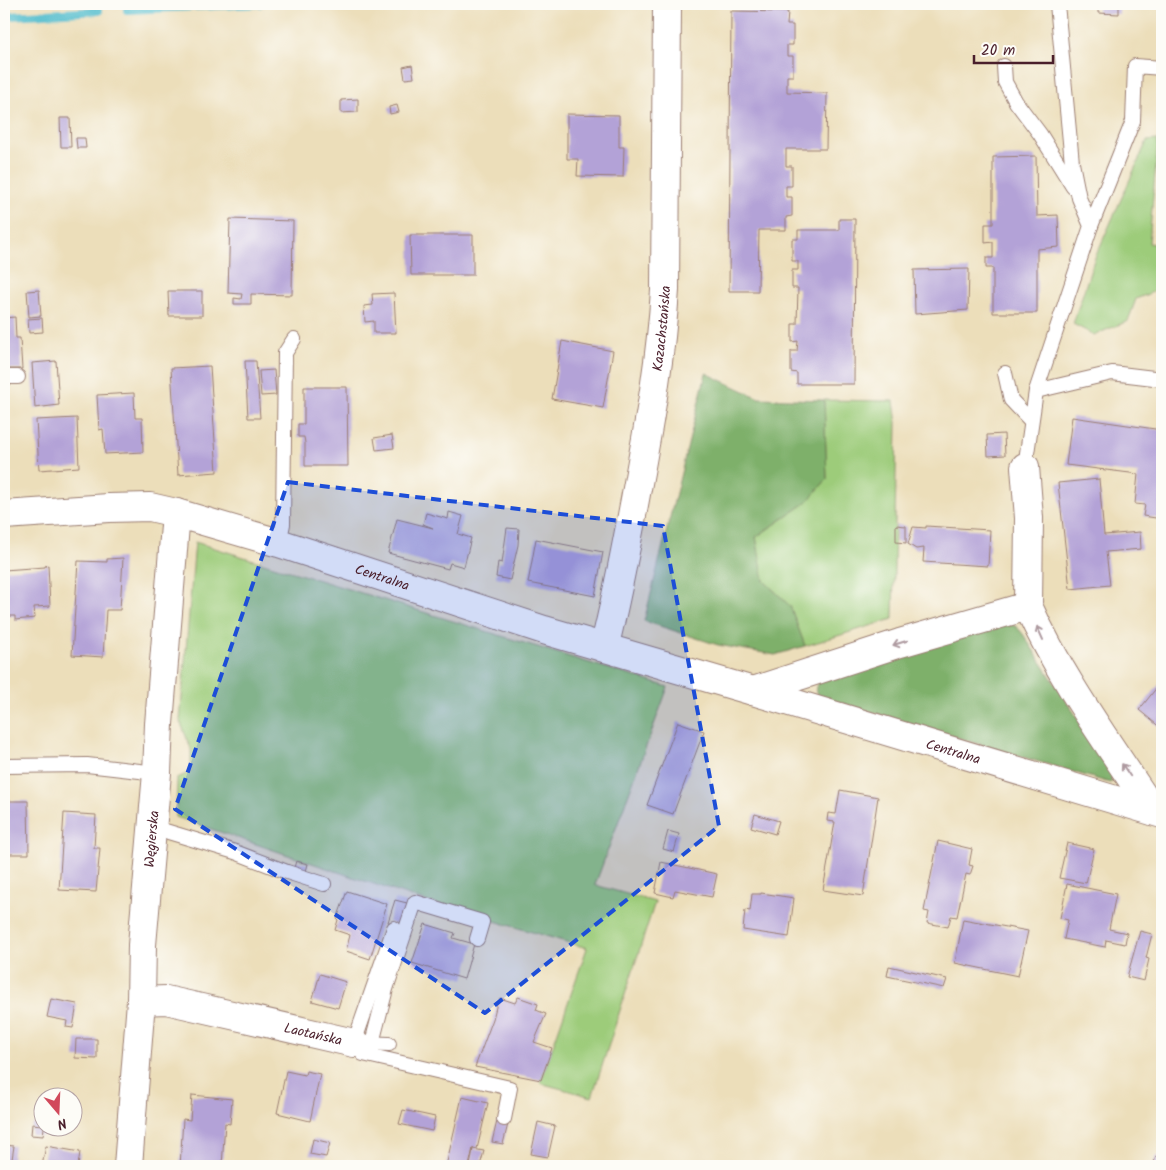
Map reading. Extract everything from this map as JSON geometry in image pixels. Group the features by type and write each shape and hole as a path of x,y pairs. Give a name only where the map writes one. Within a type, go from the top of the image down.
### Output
{"street":[{"name":"Kazachstańska","path":"604,648 626,545 657,380 663,332 667,4"},
{"name":"Centralna","path":"1025,467 1029,518 1028,606 1044,643 1088,713 1158,812"},
{"name":"Centralna","path":"4,515 150,507 176,513 280,543 544,630 1158,812"},
{"name":"Węgierska","path":"128,1166 141,1001 142,945 176,513"},
{"path":"753,691 900,642 1028,606"},
{"name":"Laotańska","path":"141,1001 166,1000 363,1043"}],"lane":[{"path":"1057,4 1072,163 1079,198"},
{"path":"1004,66 1005,82 1016,102 1064,171 1079,198 1091,226"},
{"path":"1025,467 1036,391 1091,226 1133,121 1135,66 1162,68"},
{"path":"280,543 283,524 285,353 294,339"},
{"path":"1005,373 1011,400 1031,421"},
{"path":"1036,391 1112,373 1162,379"},
{"path":"4,377 18,377"},
{"path":"4,766 87,765 157,773"},
{"path":"152,827 235,852 324,884"},
{"path":"363,1043 386,990 415,902 482,922 477,939"},
{"path":"363,1043 394,928"},
{"path":"363,1043 390,1044"},
{"name":"Laotańska","path":"363,1043 364,1054 510,1088 504,1119"}],"highlighted area":[{"path":"288,482 663,526 719,826 485,1013 175,809"}],"green space":[{"path":"1158,140 1149,243 1162,246 1162,288 1136,299 1128,321 1094,335 1073,324 1094,260 1147,141"},
{"path":"706,373 759,398 824,400 827,479 806,503 756,537 764,581 790,606 805,646 775,655 718,645 644,621"},
{"path":"824,400 894,401 897,424 893,619 805,646 790,606 764,581 756,537 806,503 827,479"},
{"path":"195,542 668,687 595,885 655,902 592,1097 540,1083 587,948 412,897 176,817 177,778 191,772 191,749 180,721"},
{"path":"1010,624 1017,627 1023,634 1114,774 1115,779 1110,783 818,696 816,692 816,687 820,681"}],"building":[{"path":"1098,4 1119,4 1119,14 1098,13"},
{"path":"731,11 788,12 787,25 793,25 793,45 787,45 787,56 793,56 793,76 787,76 787,92 827,93 826,149 786,149 786,166 792,166 792,186 786,186 786,197 792,197 792,216 786,217 786,230 759,230 758,291 729,291"},
{"path":"412,65 414,78 405,79 403,67"},
{"path":"358,99 358,112 341,113 341,100"},
{"path":"397,105 399,112 390,114 389,107"},
{"path":"567,114 619,115 619,147 624,147 623,177 577,176 578,159 567,159"},
{"path":"60,118 70,118 71,147 61,147"},
{"path":"76,138 85,138 86,148 77,148"},
{"path":"1036,156 1037,216 1058,215 1059,247 1037,249 1037,313 993,313 993,268 986,268 986,258 993,258 993,242 985,243 985,224 993,224 993,157"},
{"path":"230,219 293,221 292,295 251,294 251,304 234,304 234,298 241,299 242,294 228,293"},
{"path":"839,219 855,219 854,384 797,384 797,373 791,372 791,351 797,351 798,341 792,342 792,324 797,324 798,288 792,288 792,270 798,270 798,261 792,261 792,239 798,239 798,230 839,230"},
{"path":"410,235 473,235 473,275 411,275"},
{"path":"969,269 968,310 915,314 914,270"},
{"path":"39,290 41,316 29,317 27,291"},
{"path":"168,291 202,291 202,316 169,316"},
{"path":"394,293 396,333 374,333 374,321 365,322 364,306 373,305 372,294"},
{"path":"15,317 16,338 20,338 22,369 6,369 6,364 4,365 4,318"},
{"path":"42,318 43,332 29,333 28,319"},
{"path":"562,341 613,351 603,408 552,399"},
{"path":"56,361 59,405 35,408 32,363"},
{"path":"245,361 256,361 260,418 248,418"},
{"path":"210,366 217,472 178,475 171,368"},
{"path":"274,370 276,395 261,396 259,371"},
{"path":"304,387 347,387 348,466 305,466 304,437 298,437 298,424 304,424"},
{"path":"134,393 135,418 142,418 143,452 105,454 103,429 99,430 97,395"},
{"path":"1072,417 1162,430 1162,519 1143,516 1145,505 1135,504 1138,474 1066,465"},
{"path":"77,418 79,467 39,470 36,420"},
{"path":"1004,434 1005,455 988,456 987,435"},
{"path":"392,435 394,448 376,450 374,438"},
{"path":"1099,479 1104,535 1140,532 1141,549 1106,552 1110,585 1070,589 1058,483"},
{"path":"449,512 463,516 458,534 471,538 464,567 450,563 448,569 388,553 397,519 433,528 423,524 426,513 448,519"},
{"path":"896,525 906,526 906,543 896,542"},
{"path":"926,526 990,530 988,566 923,562 924,548 916,549 908,544 913,527 926,528"},
{"path":"507,528 519,529 518,545 510,580 496,577 498,562 502,563"},
{"path":"536,539 603,552 595,596 528,583"},
{"path":"123,558 120,610 106,610 103,657 72,655 78,561 107,562 107,559"},
{"path":"48,565 50,606 34,607 35,618 15,620 15,616 4,616 4,570 45,567"},
{"path":"1162,681 1162,729 1139,710"},
{"path":"678,722 704,731 673,814 647,805"},
{"path":"840,790 878,797 863,896 823,890 835,822 827,821 828,813 836,814"},
{"path":"4,801 28,801 29,854 5,854"},
{"path":"64,813 96,815 94,848 100,848 96,892 59,890"},
{"path":"755,814 779,821 775,834 751,827"},
{"path":"668,831 679,834 674,852 663,849"},
{"path":"938,841 972,849 969,865 973,866 970,875 966,874 957,917 951,916 948,927 927,923 929,912 924,911"},
{"path":"1067,843 1094,849 1086,883 1059,878"},
{"path":"296,861 308,864 305,875 293,871"},
{"path":"661,862 717,874 712,897 675,890 673,897 655,893"},
{"path":"1067,884 1116,894 1109,929 1127,933 1125,944 1106,940 1105,947 1064,939 1068,920 1060,918"},
{"path":"347,891 387,904 370,959 346,951 350,935 335,930"},
{"path":"761,893 794,898 789,937 743,930 745,910 750,911 752,894"},
{"path":"395,900 407,903 400,926 388,922"},
{"path":"963,919 1028,931 1018,976 955,963"},
{"path":"425,924 455,933 453,938 474,944 464,979 412,963"},
{"path":"1140,931 1152,934 1146,958 1149,959 1144,981 1127,977"},
{"path":"889,966 947,979 944,988 887,976"},
{"path":"320,974 346,982 338,1008 312,1001"},
{"path":"518,997 538,1004 536,1010 546,1014 534,1042 552,1048 541,1080 475,1067 500,998 515,1003"},
{"path":"51,999 77,1004 73,1028 66,1027 67,1021 47,1017"},
{"path":"76,1039 97,1039 97,1059 75,1058"},
{"path":"286,1071 305,1075 306,1071 320,1074 310,1121 277,1113"},
{"path":"192,1095 232,1099 230,1124 225,1123 222,1166 180,1166 183,1119 190,1120"},
{"path":"462,1097 488,1103 477,1149 473,1148 469,1166 446,1166"},
{"path":"403,1110 435,1117 432,1131 399,1124"},
{"path":"497,1121 508,1124 503,1144 492,1142"},
{"path":"538,1122 555,1126 548,1157 531,1154"},
{"path":"313,1139 330,1143 326,1157 310,1154"},
{"path":"4,1145 14,1146 11,1166 4,1166"},
{"path":"46,1146 80,1152 78,1166 42,1166"},
{"path":"473,1149 484,1151 480,1166 470,1166"},
{"path":"1156,1156 1162,1158 1162,1166 1153,1166"}],"waterway":[{"path":"127,10 259,4"},
{"path":"9,16 99,11"}]}
